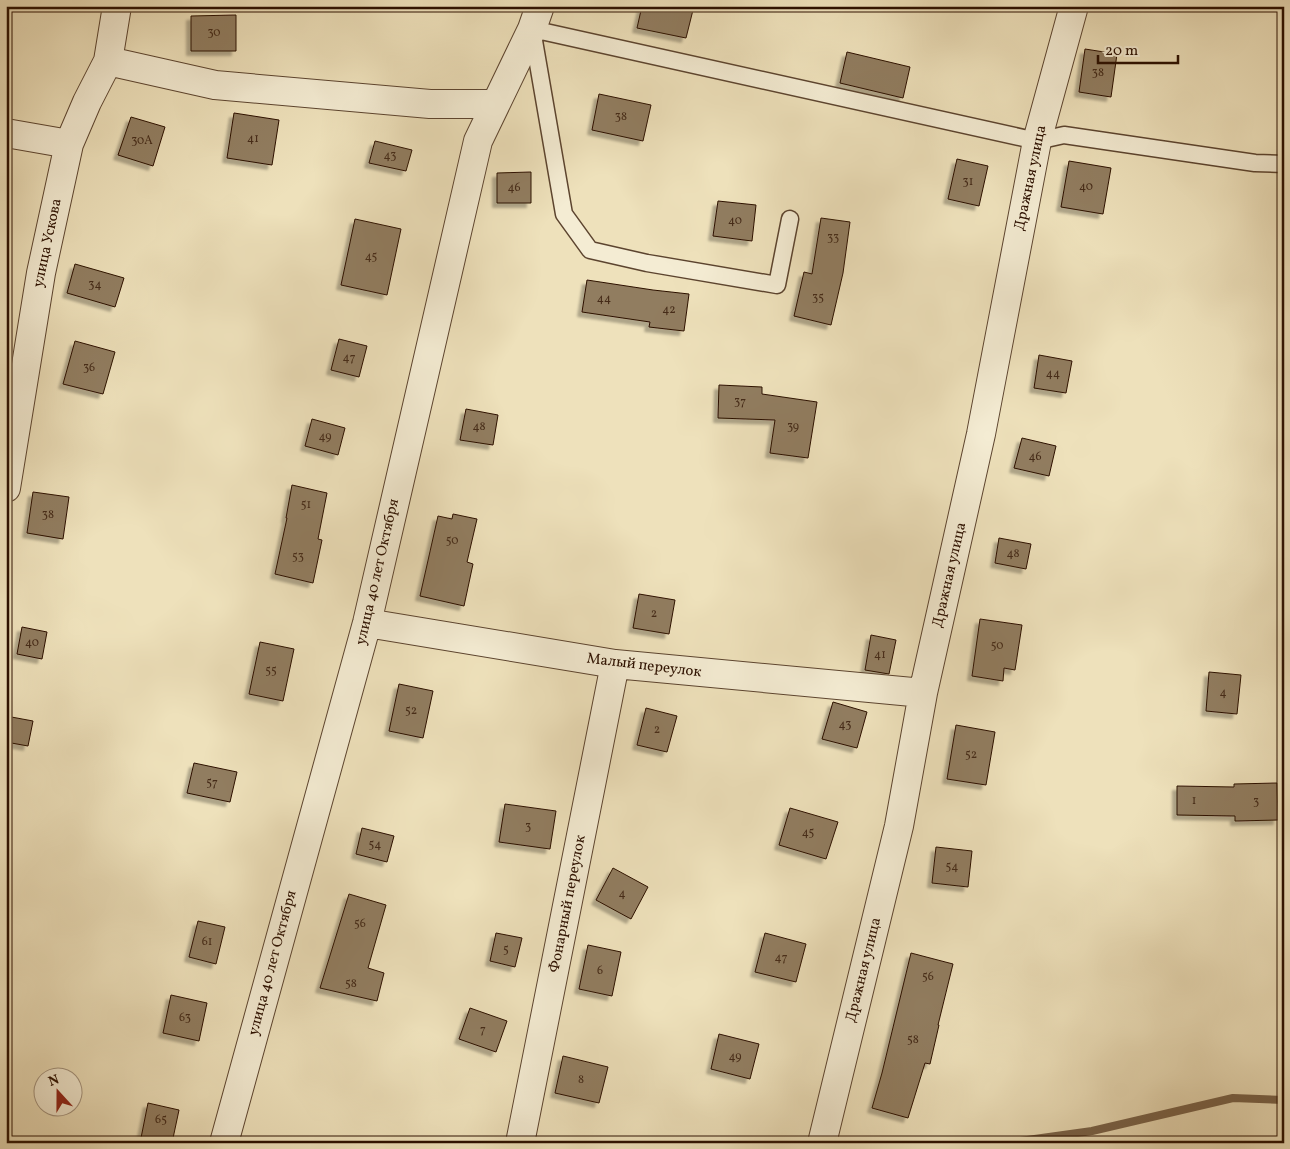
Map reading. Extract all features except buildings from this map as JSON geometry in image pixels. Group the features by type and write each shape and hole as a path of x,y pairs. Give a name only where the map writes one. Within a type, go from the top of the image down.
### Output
{"street":[{"name":"улица Ускова","path":"6,488 41,273 69,144 87,102 108,61 117,6"},
{"name":"Дражная улица","path":"822,1143 899,826 923,693 981,434 1037,141 1074,6"},
{"name":"улица 40 лет Октября","path":"224,1143 367,623 478,141 536,18"},
{"path":"108,61 215,85 430,104 495,104"},
{"path":"6,133 69,144"},
{"name":"Малый переулок","path":"367,623 615,664 923,693"},
{"name":"Фонарный переулок","path":"520,1143 615,664"}],"lane":[{"path":"790,219 777,285 647,263 590,250 564,214 536,18 1037,141 1064,135 1255,163 1284,164"}],"waterway":[{"path":"1005,1143 1092,1131 1233,1098 1284,1100"}]}
